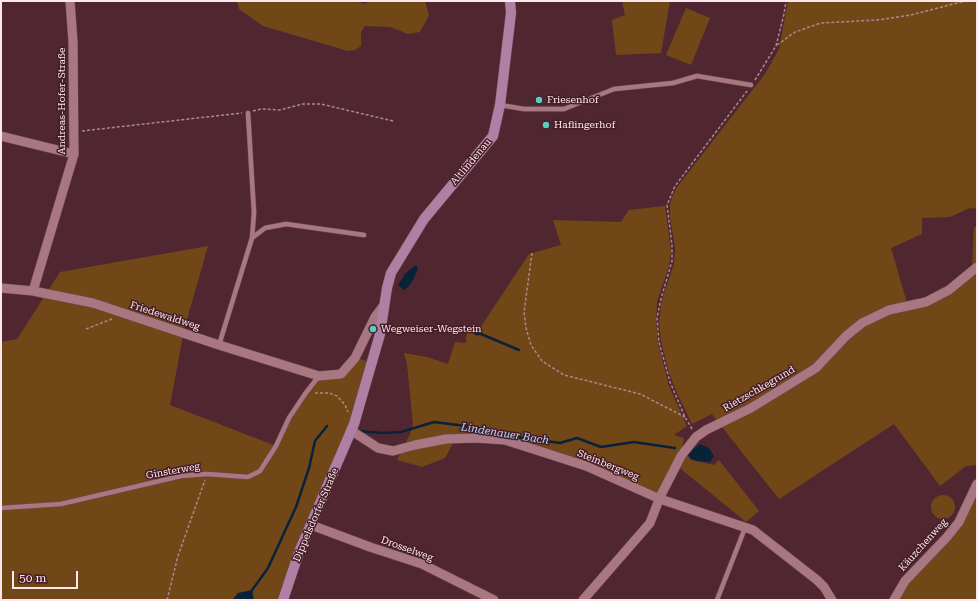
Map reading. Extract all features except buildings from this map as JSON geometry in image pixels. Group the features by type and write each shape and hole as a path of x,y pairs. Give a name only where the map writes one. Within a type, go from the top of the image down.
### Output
{"street":[{"name":"Andreas-Hofer-Straße","path":"33,291 74,154 73,42 70,1"},
{"name":"Altlindenau","path":"353,428 380,334 387,288 391,273 424,219 493,136 500,106 510,1"},
{"path":"1,136 74,154"},
{"name":"Rietzschkegrund","path":"584,600 650,523 681,456 696,437 706,430 751,408 816,368 846,336 862,323 889,310 926,302 949,290 977,268"},
{"name":"Friedewaldweg","path":"1,288 33,291 93,304 319,376"},
{"name":"Altlindenau","path":"319,376 342,374 355,358 375,317 384,305"},
{"name":"Steinbergweg","path":"353,428 378,448 393,451 446,439 476,438 505,440 586,466 660,499 753,530 817,580 824,587 832,600"},
{"name":"Dippelsdorfer Straße","path":"283,600 299,552 353,428"},
{"name":"Käuzchenweg","path":"894,600 905,580 947,537 959,522 977,484"},
{"name":"Drosselweg","path":"311,525 422,564 494,600"}],"lane":[{"path":"500,106 524,109 564,109 614,89 672,83 697,76 751,85"},
{"path":"219,345 252,238 254,213 248,113"},
{"path":"252,238 265,228 286,224 364,235"},
{"name":"Ginsterweg","path":"1,508 61,504 181,476 207,474 248,477 260,471 276,446 289,418 319,376"},
{"path":"717,600 745,528"}],"path":[{"path":"696,437 685,417 670,382 660,342 657,318 672,261 672,245 667,205 675,186 751,85 776,46 786,1"},
{"path":"776,46 795,32 820,23 877,20 911,15 965,1"},
{"path":"73,132 248,113 261,109 280,110 303,104 321,104 393,121"},
{"path":"532,253 524,312 526,328 531,345 542,361 564,375 640,394 685,417"},
{"path":"86,329 102,323"},
{"path":"305,394 329,393 337,396 345,405 353,428"},
{"path":"167,600 178,556 207,474"}],"shaded area":[{"path":"237,1 352,1 366,4 368,1 425,1 429,15 420,32 408,34 390,27 365,26 361,32 361,46 355,50 348,51 263,26 239,9"},
{"path":"622,1 670,1 661,53 616,55 612,20 625,15"},
{"path":"788,1 977,1 977,209 970,208 950,217 922,218 922,234 891,248 907,303 858,330 893,313 933,303 977,270 977,465 966,466 940,486 894,424 779,499 722,427 773,400 718,422 712,414 692,424 669,373 661,341 659,322 662,300 674,264 675,248 670,217 672,197 677,187 765,74 779,49"},
{"path":"686,8 710,18 691,65 666,55"},
{"path":"665,206 671,251 669,266 657,302 656,322 658,343 669,386 687,426 674,435 684,438 680,455 688,456 691,460 714,465 719,460 759,511 746,522 676,465 659,497 505,439 456,438 445,458 422,467 397,460 413,425 407,364 404,353 427,357 448,364 455,342 466,343 467,328 478,331 529,254 561,245 553,220 621,222 629,210"},
{"path":"974,227 977,227 977,263 972,266"},
{"path":"208,246 184,330 170,405 276,446 289,418 319,376 343,377 360,359 369,362 350,424 281,600 1,600 1,342 17,339 60,272"},
{"path":"977,492 977,600 898,600 907,582"},
{"path":"943,495 952,498 955,507 952,516 943,519 934,516 931,507 934,498"}],"water":[{"path":"416,265 418,269 413,280 404,290 398,285 405,274"},
{"path":"700,444 709,448 714,456 710,462 697,461 691,459 688,455"},
{"path":"252,590 254,600 232,600 238,593"}],"waterway":[{"path":"470,329 476,334 481,334 519,350"},
{"name":"Lindenauer Bach","path":"358,431 383,433 401,432 434,422 474,427 509,436 560,443 577,438 601,447 634,442 675,448"},
{"name":"Lindenauer Bach","path":"250,593 268,568 296,507 309,468 315,441 327,426"}],"place":[{"name":"Friesenhof","path":"539,100"},
{"name":"Haflingerhof","path":"546,125"},
{"name":"Wegweiser-Wegstein","path":"373,329"}]}
